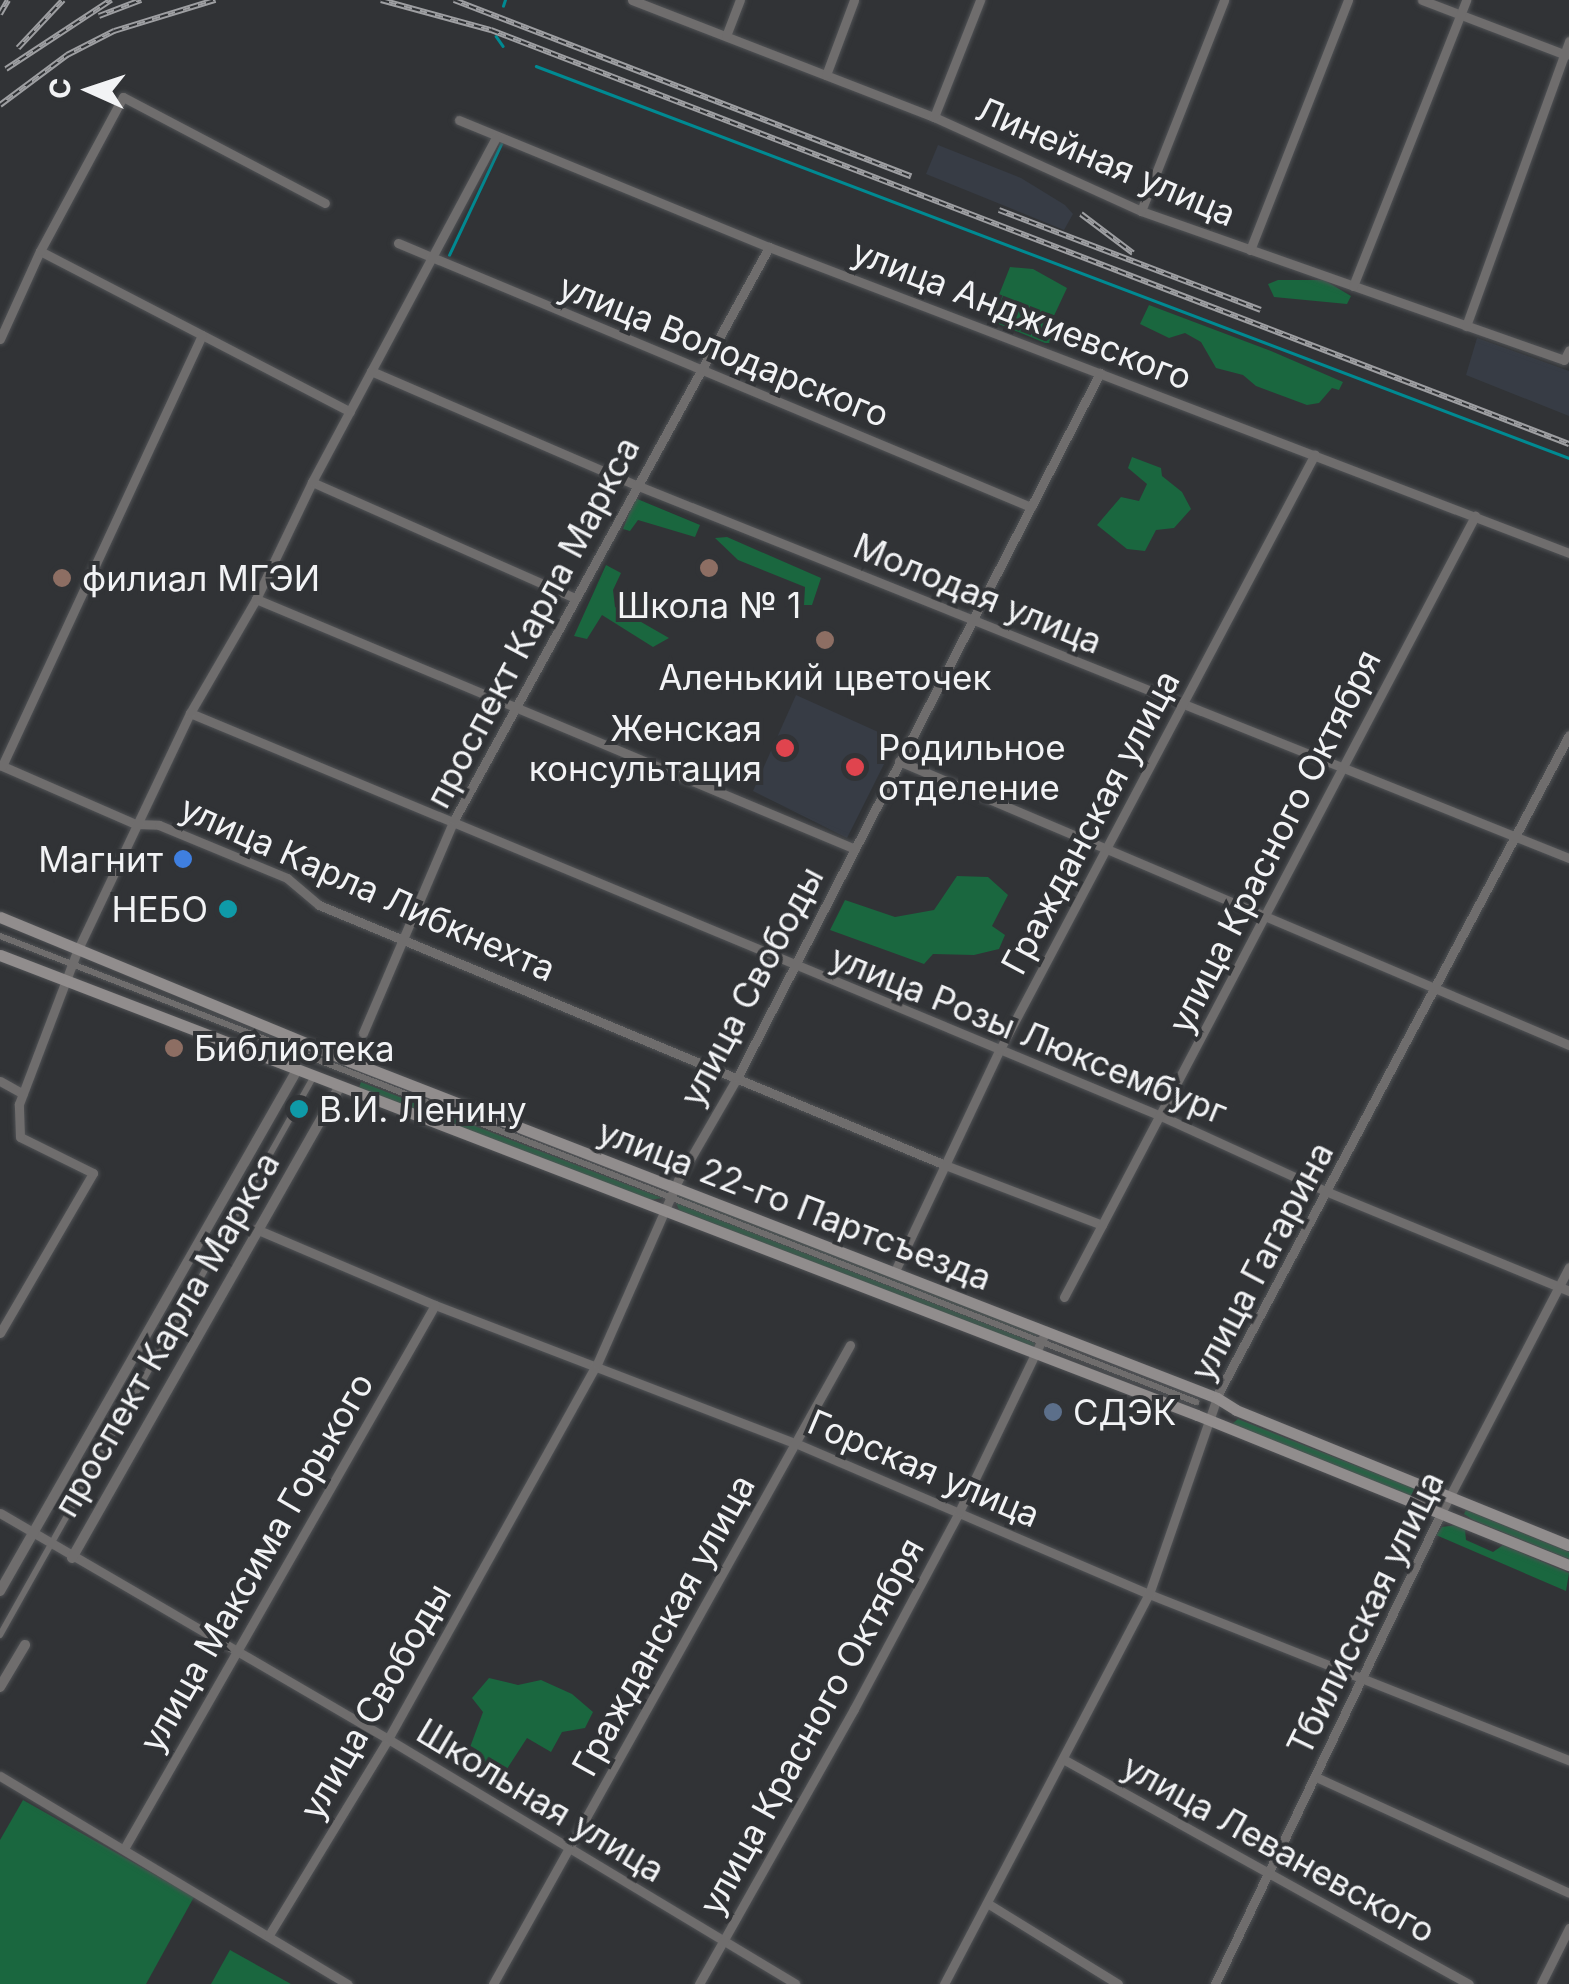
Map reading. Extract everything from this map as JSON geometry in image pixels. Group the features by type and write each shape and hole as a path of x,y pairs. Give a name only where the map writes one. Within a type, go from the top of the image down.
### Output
{"main road":[{"name":"улица 22-го Партсъезда","path":"0,917 673,1192 894,1273 1044,1337 1217,1398 1236,1410 1569,1546"},
{"name":"улица 22-го Партсъезда","path":"0,954 1569,1564"}],"street":[{"name":"Линейная улица","path":"632,0 934,118 1141,212 1466,326 1567,355"},
{"path":"726,36 740,0"},
{"path":"826,75 854,0"},
{"path":"934,118 980,0"},
{"path":"1141,212 1224,0"},
{"path":"1250,250 1348,0"},
{"path":"1422,0 1566,55"},
{"path":"1353,286 1466,0"},
{"path":"1466,326 1569,41"},
{"path":"0,339 40,251 123,97 324,203"},
{"name":"улица Анджиевского","path":"459,120 769,247 1569,553"},
{"path":"0,1333 93,1174 20,1137 22,1094 78,949 190,713 256,598 312,482 496,137"},
{"name":"улица Володарского","path":"398,243 430,260 1031,507"},
{"name":"проспект Карла Маркса","path":"363,1032 454,820 769,247"},
{"path":"40,251 350,412"},
{"path":"1,765 202,335"},
{"name":"Молодая улица","path":"371,371 636,485 1569,858"},
{"name":"улица Свободы","path":"270,1935 388,1738 597,1364 673,1192 737,1078 1100,373"},
{"name":"Гражданская улица","path":"894,1273 999,1051 1315,454"},
{"path":"312,482 575,598"},
{"name":"улица Красного Октября","path":"1064,1296 1475,516"},
{"path":"256,598 855,848"},
{"name":"улица Розы Люксембург","path":"190,713 454,820 794,967 1161,1116 1328,1192 1569,1292"},
{"name":"улица Гагарина","path":"944,1984 1149,1594 1217,1398 1569,734"},
{"path":"900,762 1569,1045"},
{"name":"улица Карла Либкнехта","path":"1,765 136,824 159,824 286,878 319,905 944,1166 1102,1225"},
{"path":"0,936 673,1192 1044,1337 1196,1402"},
{"name":"проспект Карла Маркса","path":"0,1590 298,1070"},
{"name":"проспект Карла Маркса","path":"0,1635 314,1076"},
{"path":"0,1081 22,1094"},
{"name":"проспект Карла Маркса","path":"72,1558 340,1086"},
{"name":"Горская улица","path":"256,1228 435,1305 795,1443 1149,1594 1569,1760"},
{"name":"Тбилисская улица","path":"1215,1984 1441,1513 1569,1268"},
{"name":"улица Максима Горького","path":"124,1847 435,1305"},
{"name":"улица Красного Октября","path":"698,1984 958,1512 1044,1337"},
{"name":"Гражданская улица","path":"493,1984 850,1345"},
{"name":"Школьная улица","path":"0,1513 388,1738 794,1984"},
{"path":"0,1686 25,1646"},
{"name":"улица Леваневского","path":"1062,1759 1468,1984"},
{"path":"0,1776 348,1984"},
{"path":"1316,1777 1569,1893"},
{"path":"987,1903 1118,1984"},
{"path":"1542,1984 1569,1928"}],"shaded area":[{"path":"938,145 1021,178 1065,205 1073,214 1064,230 926,174"},
{"path":"1477,338 1569,371 1569,416 1466,375"},
{"path":"796,695 896,740 847,838 753,791"}],"green space":[{"path":"1010,267 1033,269 1067,288 1052,320 1063,331 1060,343 1045,343 989,320"},
{"path":"1278,280 1324,280 1351,296 1347,304 1274,297 1268,284"},
{"path":"1149,305 1343,382 1339,390 1332,388 1319,403 1307,405 1256,386 1243,375 1216,368 1201,342 1185,333 1169,338 1140,324"},
{"path":"1132,457 1161,468 1162,476 1182,492 1191,509 1174,528 1156,530 1145,551 1127,549 1097,525 1121,497 1139,501 1147,484 1128,468"},
{"path":"635,498 700,525 695,537 638,520 630,531 623,529"},
{"path":"727,537 821,578 812,605 804,605 805,587 738,560 715,538"},
{"path":"606,565 621,573 613,590 615,607 669,638 653,647 602,615 587,639 574,636"},
{"path":"957,876 988,877 1008,895 992,926 1005,935 999,949 974,955 933,954 924,964 830,930 845,900 895,917 934,910"},
{"path":"361,1082 662,1198 650,1200 359,1088"},
{"path":"679,1194 1037,1333 1037,1337 677,1198"},
{"path":"676,1203 1035,1343 1034,1348 679,1210"},
{"path":"1238,1419 1423,1492 1427,1497 1419,1499 1232,1424"},
{"path":"1466,1510 1569,1552 1569,1559 1473,1520 1464,1514"},
{"path":"1456,1525 1465,1529 1466,1540 1493,1552 1503,1545 1569,1573 1566,1591 1436,1535 1442,1527"},
{"path":"489,1678 518,1685 541,1680 572,1694 593,1712 585,1728 562,1732 551,1752 527,1738 505,1772 491,1769 469,1750 483,1712 472,1698"},
{"path":"23,1800 194,1897 146,1984 0,1984 0,1840"},
{"path":"230,1950 291,1984 211,1984"}],"waterway":[{"path":"503,6 505,0"},
{"path":"496,36 503,46"},
{"path":"536,66 1569,458"},
{"path":"449,255 501,144"}],"railway":[{"path":"0,14 8,0"},
{"path":"18,48 63,0"},
{"path":"6,69 111,0"},
{"path":"99,16 141,0"},
{"path":"0,105 67,55 114,31 215,0"},
{"path":"381,0 491,30 1569,444"},
{"path":"454,0 911,176"},
{"path":"999,210 1261,310"},
{"path":"1081,214 1133,253"}],"place":[{"name":"Школа № 1","path":"709,568"},
{"name":"филиал МГЭИ","path":"62,578"},
{"name":"Аленький цветочек","path":"825,640"},
{"name":"Женская консультация","path":"785,748"},
{"name":"Родильное отделение","path":"855,767"},
{"name":"Магнит","path":"183,859"},
{"name":"НЕБО","path":"228,909"},
{"name":"Библиотека","path":"174,1048"},
{"name":"В.И. Ленину","path":"299,1109"},
{"name":"СДЭК","path":"1053,1412"}]}
